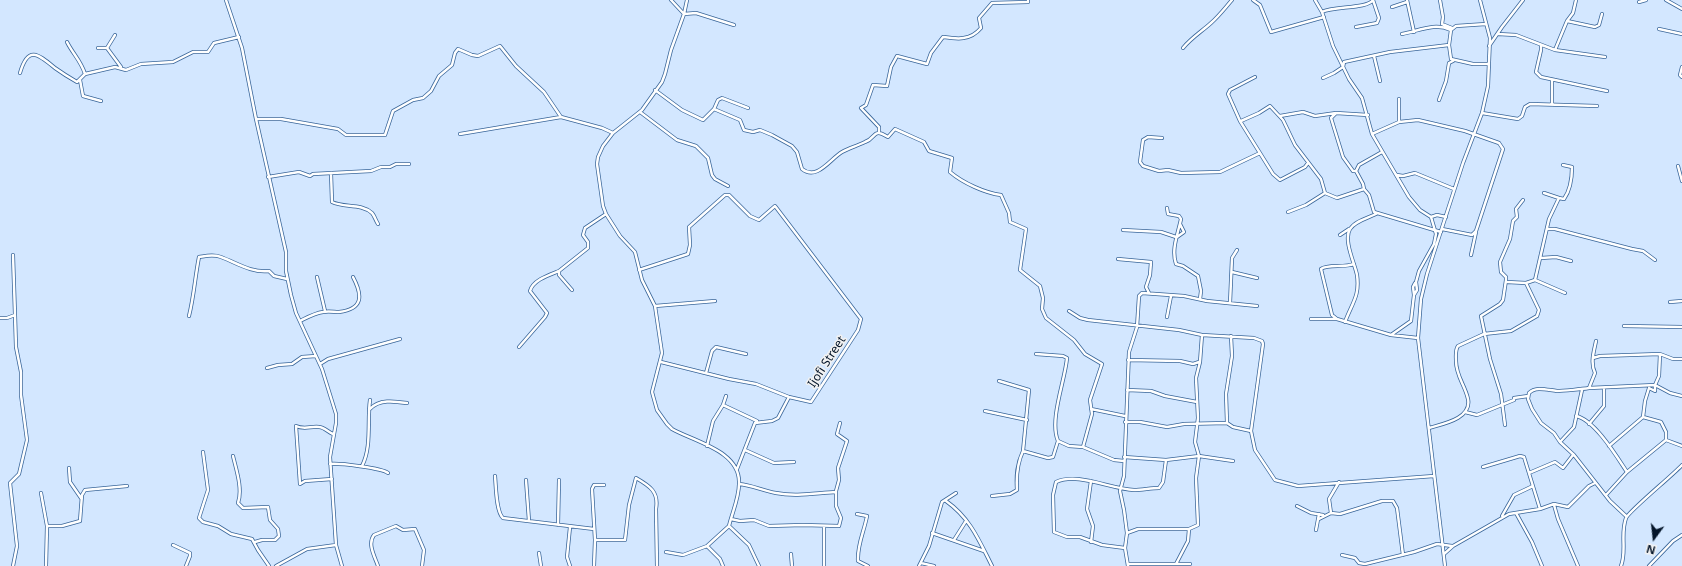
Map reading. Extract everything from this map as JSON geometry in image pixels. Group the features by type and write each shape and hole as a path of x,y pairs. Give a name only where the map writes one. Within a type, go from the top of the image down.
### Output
{"street":[{"path":"226,0 239,37 268,177 286,252 286,271 291,296 300,321 320,364 336,414 330,464 336,545 342,566"},
{"path":"671,0 684,14"},
{"path":"666,552 683,555 707,546 729,526 739,484 736,470 730,459 672,429 657,410 652,392 661,362 662,345 655,306 642,280 635,252 620,236 606,214 603,206 596,164 603,146 613,133 640,112 666,74 671,50 684,14 687,0"},
{"path":"1028,0 1028,2 992,3 986,8 979,18 981,28 978,31 973,35 956,40 943,37 931,53 927,64 897,56 891,67 887,86 873,85 868,101 861,108 878,127 879,132 888,137 895,129 924,142 929,151 952,158 950,172 957,178 977,188 987,190 1003,197 1005,208 1009,213 1010,222 1026,229 1020,270 1040,286 1043,298 1043,314 1074,340 1085,354 1102,364 1090,400 1092,414 1084,446"},
{"path":"1183,48 1192,38 1220,14 1232,0"},
{"path":"1253,0 1260,5 1271,32 1324,17"},
{"path":"1315,0 1322,12 1333,46 1343,67 1362,98 1368,115 1372,134 1415,205 1431,217 1436,234 1435,245 1421,299 1418,338 1442,544 1446,566"},
{"path":"1322,12 1342,6 1368,4 1373,0 1379,18 1377,23 1356,27"},
{"path":"1440,0 1443,17 1442,24 1452,29"},
{"path":"1391,335 1411,321 1414,295 1413,287 1419,271 1435,245 1442,230 1454,189 1482,113 1488,86 1490,38 1485,14 1480,0"},
{"path":"1489,47 1523,0"},
{"path":"1555,50 1567,21 1573,14 1576,0"},
{"path":"1639,2 1646,0"},
{"path":"1666,0 1682,9"},
{"path":"1392,7 1407,1 1414,32"},
{"path":"684,14 696,13 734,25"},
{"path":"1567,21 1595,27 1599,25 1602,14"},
{"path":"1402,34 1414,32 1419,28 1436,26 1452,29 1463,25 1486,24"},
{"path":"1439,100 1446,81 1450,57 1449,45 1452,29"},
{"path":"1659,29 1682,34"},
{"path":"1498,34 1516,35 1555,50 1605,57"},
{"path":"107,48 115,35"},
{"path":"20,73 22,64 28,55 32,54 41,56 77,82 85,74 115,67 126,70 141,64 173,62 193,52 208,52 214,43 239,37"},
{"path":"67,42 72,52 80,59 85,74"},
{"path":"1541,44 1536,72 1541,77 1606,91"},
{"path":"1323,78 1343,67 1344,62 1390,52 1449,45"},
{"path":"256,119 281,119 338,129 346,135 385,135 393,111 413,100 423,98 431,92 439,76 452,64 455,53 458,49 478,56 484,55 493,48 500,46 516,66 544,92 561,117"},
{"path":"1541,50 1545,47"},
{"path":"98,48 107,48"},
{"path":"107,48 121,68"},
{"path":"1374,56 1380,81"},
{"path":"1450,57 1453,61"},
{"path":"1449,63 1453,61 1489,64"},
{"path":"1682,67 1680,75 1682,77"},
{"path":"1255,78 1230,90 1228,94 1240,121 1273,174 1280,180 1305,167 1308,163"},
{"path":"80,80 83,96 101,102"},
{"path":"1552,80 1552,106"},
{"path":"655,90 682,110 703,120 714,109 718,100 722,98 748,108"},
{"path":"1399,99 1399,122"},
{"path":"1482,113 1518,119 1522,116 1525,107 1530,104 1552,106 1597,106"},
{"path":"1240,121 1256,115 1270,106 1279,116 1308,163 1321,179 1325,193"},
{"path":"714,109 740,120 744,130 753,132 760,130 786,142 797,152 802,169 808,172 820,170 840,153 865,142 879,132"},
{"path":"640,112 677,140 696,146 708,158 712,175 715,179 728,186"},
{"path":"1279,116 1302,112 1315,116 1336,113 1368,115"},
{"path":"1336,113 1331,118 1343,156 1353,171 1356,171 1364,189 1369,194 1372,209 1377,213 1434,230 1472,235 1476,231"},
{"path":"460,134 561,117 602,128 613,133"},
{"path":"1372,134 1399,122 1418,120 1465,130 1473,135 1499,143 1503,149 1476,231 1471,255"},
{"path":"1162,138 1148,138 1143,140 1140,162 1143,166 1159,171 1168,170 1181,173 1220,172 1260,153"},
{"path":"1356,171 1359,165 1382,152"},
{"path":"268,177 299,172 310,176 331,173 371,171 381,167 390,167 396,164 409,164"},
{"path":"1544,193 1564,199 1567,195 1572,180 1572,167 1562,165"},
{"path":"1678,166 1682,181"},
{"path":"331,173 332,202 358,207 372,213 378,224"},
{"path":"1397,175 1403,176 1415,173 1454,189"},
{"path":"1325,193 1337,198 1364,189"},
{"path":"1288,212 1306,205 1325,193"},
{"name":"Ijofi Street","path":"639,270 688,254 690,245 689,227 725,195 734,198 750,216 759,220 774,206 861,319 858,330 811,402 789,397 756,384 661,362"},
{"path":"1535,280 1548,229 1549,219 1559,198"},
{"path":"1505,425 1501,394 1484,334 1481,316 1502,303 1506,277 1501,272 1500,262 1510,239 1513,220 1517,217 1516,209 1523,200"},
{"path":"1167,208 1168,214 1180,216 1180,224 1176,237 1176,264 1183,266 1198,276 1201,291 1200,299"},
{"path":"1340,235 1350,229 1357,222 1377,213"},
{"path":"519,346 547,313 530,291 530,288 538,281 559,271 588,248 588,242 583,235 585,228 606,214"},
{"path":"1431,217 1437,215 1446,217"},
{"path":"1124,230 1160,232 1176,237 1184,232 1180,224"},
{"path":"1345,322 1349,311 1354,305 1357,294 1357,275 1348,242 1350,229"},
{"path":"1548,229 1555,229 1639,250 1654,260"},
{"path":"1230,303 1232,258 1237,250"},
{"path":"1541,254 1544,257"},
{"path":"13,255 16,347 21,372 21,395 27,440 19,474 10,483 17,546 13,566"},
{"path":"189,316 193,288 197,278 199,257 212,255 220,257 241,266 262,272 269,271 274,276 287,279"},
{"path":"1540,259 1544,257 1556,257 1571,261"},
{"path":"1118,259 1151,262 1150,275 1146,287 1150,294"},
{"path":"1354,264 1347,267 1324,267 1321,269 1332,315 1345,322 1391,335 1418,338"},
{"path":"559,271 559,275 572,290"},
{"path":"1232,272 1257,278"},
{"path":"317,277 325,311"},
{"path":"300,321 325,311 337,312 348,310 359,302 360,295 353,277"},
{"path":"1506,282 1526,283 1535,280 1565,293"},
{"path":"1429,428 1454,420 1464,412 1468,400 1456,371 1456,348 1461,343 1484,334 1511,331 1537,316 1539,310 1526,283"},
{"path":"1190,564 1128,565 1125,548 1127,533 1121,488 1124,461 1128,360 1137,327 1139,296 1142,293 1184,296 1245,306 1257,306"},
{"path":"1167,317 1171,296"},
{"path":"655,306 715,301"},
{"path":"1670,302 1682,301"},
{"path":"1068,311 1080,318 1137,327 1179,330 1202,335 1254,338 1262,341 1263,344 1251,431 1255,450 1275,480 1298,486 1434,476"},
{"path":"0,318 7,318 15,315"},
{"path":"1311,319 1337,319"},
{"path":"1624,326 1682,327"},
{"path":"1127,533 1138,529 1189,529 1198,525 1196,478 1199,456 1195,442 1198,424 1196,378 1200,362 1202,335"},
{"path":"1227,423 1226,394 1232,356 1231,336"},
{"path":"320,364 328,359 400,339"},
{"path":"1589,388 1594,373 1592,368 1596,341"},
{"path":"706,373 712,351 716,346 746,354"},
{"path":"1023,451 1048,458 1053,456 1058,441 1056,435 1057,412 1067,358 1062,356 1036,354"},
{"path":"1593,358 1600,356 1660,354 1673,359 1682,359"},
{"path":"1609,446 1643,417 1644,406 1649,388 1655,391 1655,385 1659,376 1660,354"},
{"path":"267,368 278,365 292,364 302,357 316,356"},
{"path":"1128,360 1180,361 1193,364 1200,362"},
{"path":"992,496 1010,494 1017,490 1016,476 1019,460 1023,451 1029,390 999,382"},
{"path":"1464,412 1478,415 1502,406 1514,400 1514,398 1528,396 1534,390 1582,390 1589,388 1655,385 1670,393 1682,396"},
{"path":"1589,424 1604,406 1604,388"},
{"path":"1127,390 1151,391 1165,396 1197,402"},
{"path":"1560,442 1574,428 1582,390"},
{"path":"707,446 713,421 723,405 726,396"},
{"path":"1528,396 1532,409 1541,423 1554,433 1560,442 1574,455 1595,483 1626,516"},
{"path":"723,405 757,421 772,421 778,418 789,397"},
{"path":"362,466 365,461 369,432 370,400"},
{"path":"369,410 375,404 382,402 407,404"},
{"path":"1091,409 1125,416"},
{"path":"985,411 1027,420"},
{"path":"1576,416 1581,417 1589,424 1609,446 1627,472"},
{"path":"1643,417 1661,422 1665,426 1666,440"},
{"path":"736,470 757,421"},
{"path":"1125,422 1140,422 1167,427 1227,423 1233,427 1251,431"},
{"path":"731,519 740,521 754,520 769,526 839,526 841,518 836,506 836,492 839,480 838,468 847,441 837,434 840,423"},
{"path":"332,479 305,481 300,484 296,426 301,429 318,426 333,434"},
{"path":"1666,440 1682,446"},
{"path":"1606,495 1627,472 1666,440"},
{"path":"1058,441 1069,446 1084,446 1114,460 1124,461"},
{"path":"745,450 774,463 794,462"},
{"path":"203,452 208,490 199,518 203,522 218,526 231,534 252,539 269,566"},
{"path":"1529,473 1555,462 1564,467 1574,455"},
{"path":"233,456 240,498 238,503 243,508 268,507 270,520 278,529 278,536 275,540 262,540 255,542"},
{"path":"1124,457 1166,460 1199,456 1233,460"},
{"path":"1483,467 1522,456 1540,509"},
{"path":"1125,548 1102,545 1080,537 1067,537 1054,532 1053,506 1056,482 1064,479 1091,481 1134,490 1159,488 1163,482 1166,460"},
{"path":"330,464 362,466 384,470 388,473"},
{"path":"1621,566 1624,559 1622,546 1626,516 1682,465"},
{"path":"69,468 70,482 82,499"},
{"path":"495,476 500,516 507,520 529,521 594,529"},
{"path":"595,540 625,540 629,505 636,478 648,485 658,500 656,509 657,566"},
{"path":"526,480 529,521"},
{"path":"558,525 559,480"},
{"path":"1091,481 1087,509 1093,526 1090,539 1091,542"},
{"path":"1332,513 1329,499 1339,482"},
{"path":"1444,554 1453,546 1502,516 1540,509 1554,504 1568,508 1589,486 1595,483"},
{"path":"739,484 754,486 776,493 794,495 836,492"},
{"path":"594,566 595,540 592,486 604,485"},
{"path":"47,526 62,526 80,521 83,492 85,490 127,486"},
{"path":"1502,516 1514,495 1533,486"},
{"path":"40,493 47,526 46,566"},
{"path":"934,566 920,565 929,546 942,502 946,501 956,493"},
{"path":"946,501 960,511 976,533 992,566"},
{"path":"1316,530 1316,523 1324,516 1332,513 1340,514 1372,504 1393,501 1397,508 1403,555"},
{"path":"1554,504 1560,526 1578,566"},
{"path":"1297,506 1311,513 1324,516"},
{"path":"1516,513 1532,542 1542,566"},
{"path":"857,514 866,516 860,538 858,561 868,566"},
{"path":"1319,514 1319,519"},
{"path":"954,540 966,521"},
{"path":"378,566 371,547 371,538 374,535 396,526 403,530 415,529 424,550 422,566"},
{"path":"729,526 749,545 759,566"},
{"path":"824,526 824,566"},
{"path":"570,527 567,557 570,566"},
{"path":"1176,564 1188,541 1189,529"},
{"path":"932,533 985,551"},
{"path":"1649,566 1682,534"},
{"path":"1342,555 1356,558 1359,563 1365,564 1403,555 1436,544 1453,546"},
{"path":"173,545 190,553 186,566"},
{"path":"276,566 307,549 336,545"},
{"path":"707,546 720,559 723,566"},
{"path":"539,553 541,566"},
{"path":"791,554 792,566"}]}
